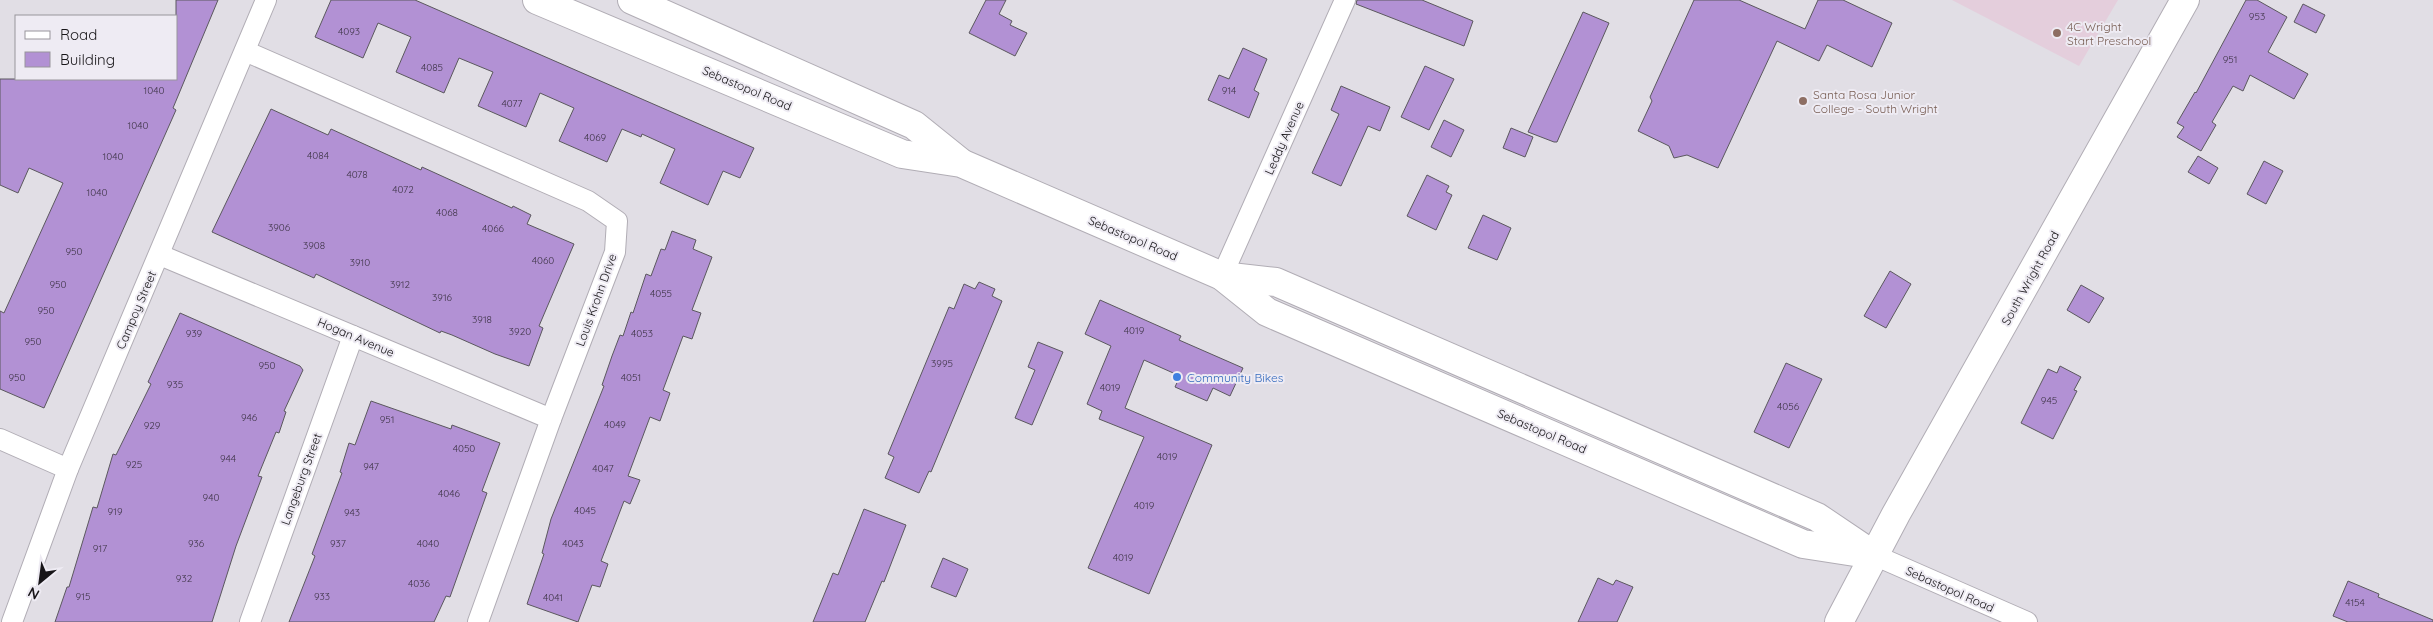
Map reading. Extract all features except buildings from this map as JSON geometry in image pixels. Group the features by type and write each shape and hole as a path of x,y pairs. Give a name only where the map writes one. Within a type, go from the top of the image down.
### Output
{"main road":[{"name":"Sebastopol Road","path":"537,0 902,154 961,163 1222,276 1276,282 1817,516 1874,555"},
{"name":"Sebastopol Road","path":"632,0 914,126 961,163"},
{"name":"South Wright Road","path":"1839,622 1874,555 2185,0"}],"street":[{"name":"Campoy Street","path":"12,622 68,468 160,255 266,0"},
{"name":"Leddy Avenue","path":"1222,276 1345,0"},
{"name":"Louis Krohn Drive","path":"245,51 588,201 617,221 615,252 551,419 478,622"},
{"name":"Hogan Avenue","path":"160,255 551,419"},
{"name":"Langeburg Street","path":"250,622 353,336"},
{"path":"0,439 68,468"},
{"name":"Sebastopol Road","path":"1874,555 2027,622"}],"shaded area":[{"name":"4C Wright Start Preschool","path":"1952,0 2118,0 2079,66"}],"place":[{"name":"4C Wright Start Preschool","path":"2057,33"},
{"name":"Santa Rosa Junior College - South Wright","path":"1803,101"},
{"name":"Community Bikes","path":"1177,377"}]}
